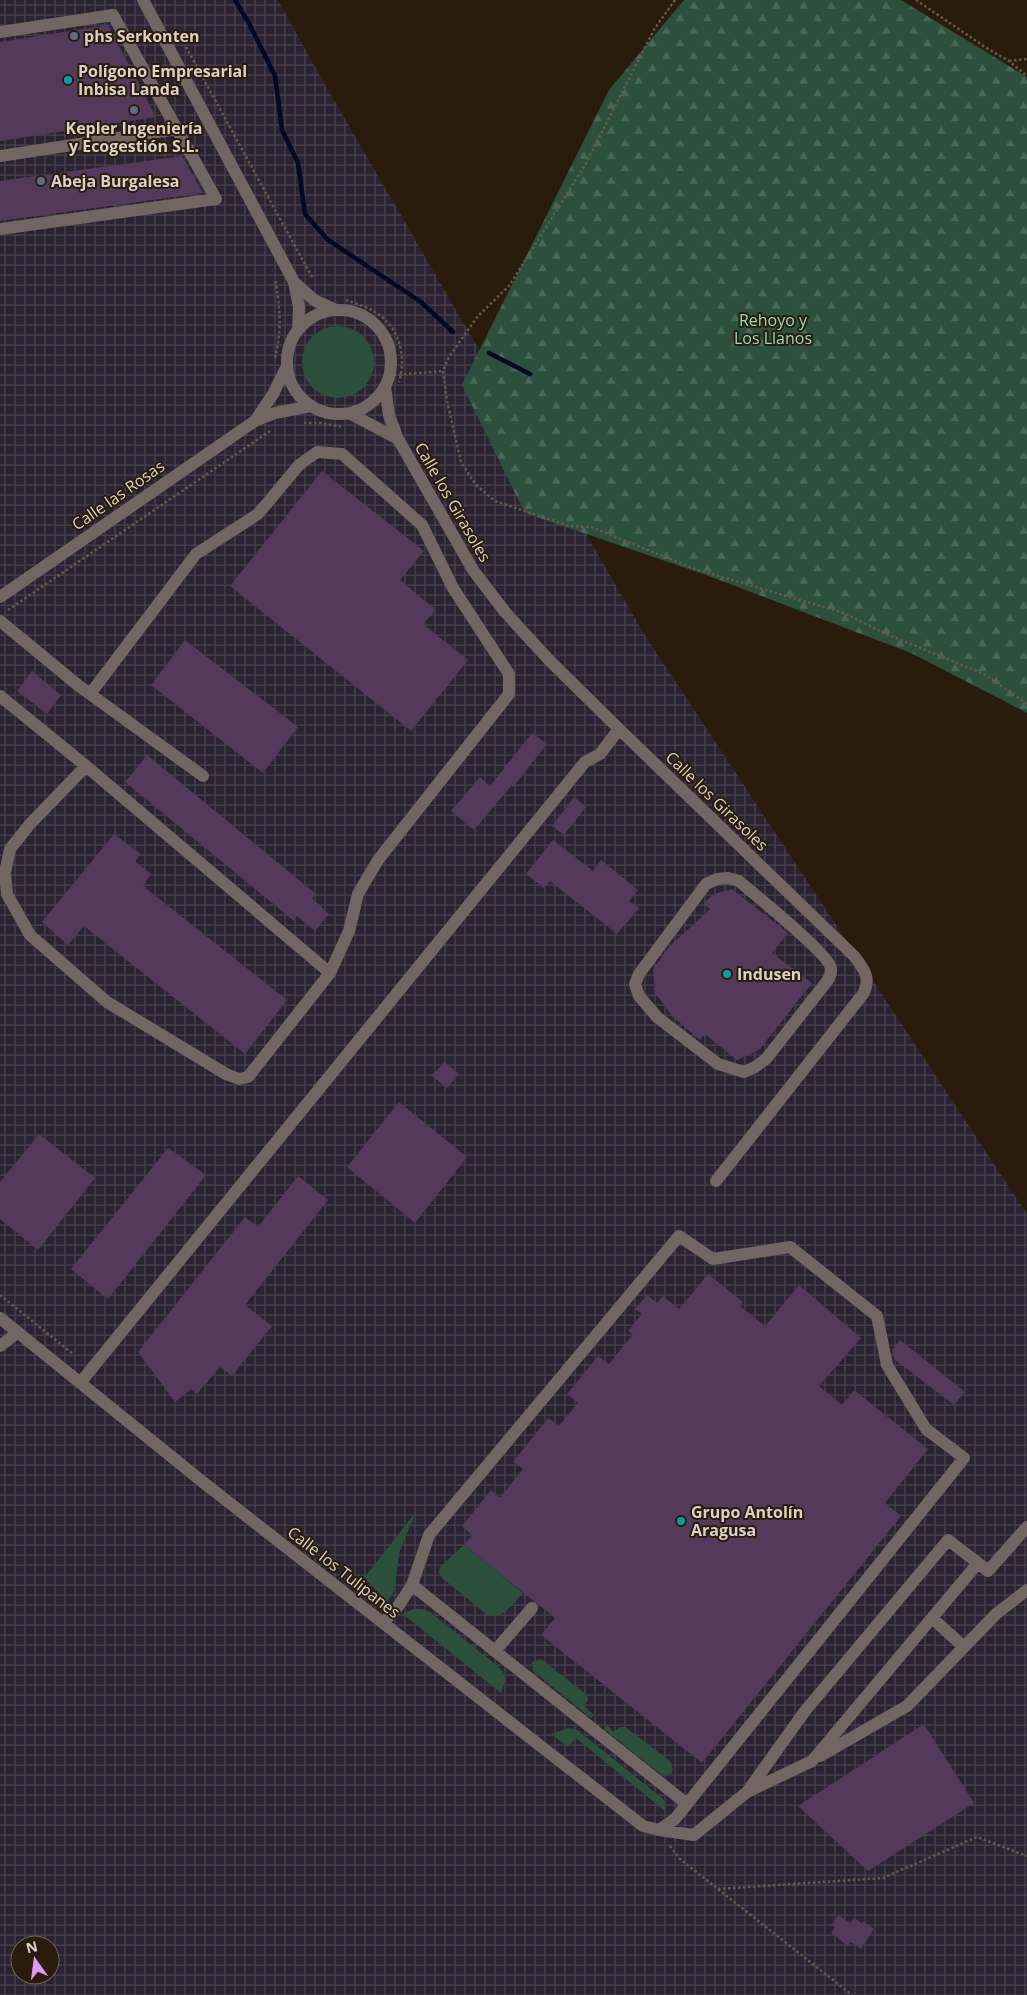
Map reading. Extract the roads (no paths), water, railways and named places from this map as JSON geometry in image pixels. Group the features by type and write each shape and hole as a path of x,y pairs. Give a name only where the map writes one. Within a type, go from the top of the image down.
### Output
{"street":[{"path":"142,0 294,282 299,307 298,330"},
{"path":"0,32 113,15 216,199 0,229"},
{"path":"0,156 177,129"},
{"path":"294,282 314,300 340,305 368,318 380,329 388,344 393,380 376,398 363,408 349,413 336,414 311,406 299,395 291,381 287,366 291,341 298,330 315,316 340,305"},
{"name":"Calle las Rosas","path":"255,421 274,394 287,366"},
{"name":"Calle los Girasoles","path":"393,380 389,415 398,439 473,570 489,592 550,660 835,937 854,956 866,972 867,987 863,994 716,1181"},
{"name":"Calle las Rosas","path":"0,597 255,421 275,413 311,406"},
{"name":"Calle los Girasoles","path":"349,413 398,439"},
{"path":"86,766 30,824 10,849 6,873 7,894 30,935 107,1002 226,1074 239,1079 248,1076 330,973 349,931 358,894 378,860 509,694 509,674 453,588 422,525 342,454 317,452 299,465 258,514 196,554 90,694"},
{"path":"0,621 90,694 203,776"},
{"path":"0,696 86,766 330,973"},
{"path":"80,1383 585,762 600,754 619,729"},
{"path":"728,878 739,881 828,956 831,967 830,976 824,986 766,1059 744,1072 718,1064 657,1017 640,996 634,984 639,974 706,884 716,879 728,878"},
{"path":"383,1623 397,1608 412,1585 430,1535 679,1236 713,1259 790,1246 877,1316 887,1365 926,1429 964,1458 675,1819 659,1830"},
{"name":"Calle los Tulipanes","path":"0,1318 204,1482 643,1826 694,1835 747,1792"},
{"path":"0,1346 18,1332"},
{"path":"747,1792 806,1711 948,1540 988,1571 1027,1527"},
{"path":"812,1760 978,1563"},
{"path":"412,1585 687,1804"},
{"path":"747,1792 812,1760 907,1706 996,1614 1027,1590"},
{"path":"495,1651 532,1608"},
{"path":"932,1618 964,1647"}],"waterway":[{"path":"235,0 250,25 275,76 282,130 298,163 305,214 328,240 421,302 453,332"},
{"path":"489,353 530,374"}],"place":[{"name":"phs Serkonten","path":"74,36"},
{"name":"Polígono Empresarial Inbisa Landa","path":"68,80"},
{"name":"Kepler Ingeniería y Ecogestión S.L.","path":"134,110"},
{"name":"Abeja Burgalesa","path":"41,181"},
{"name":"Indusen","path":"727,974"},
{"name":"Grupo Antolín Aragusa","path":"681,1521"}],"park label":[{"name":"Rehoyo y Los Llanos","path":"773,329"}]}
